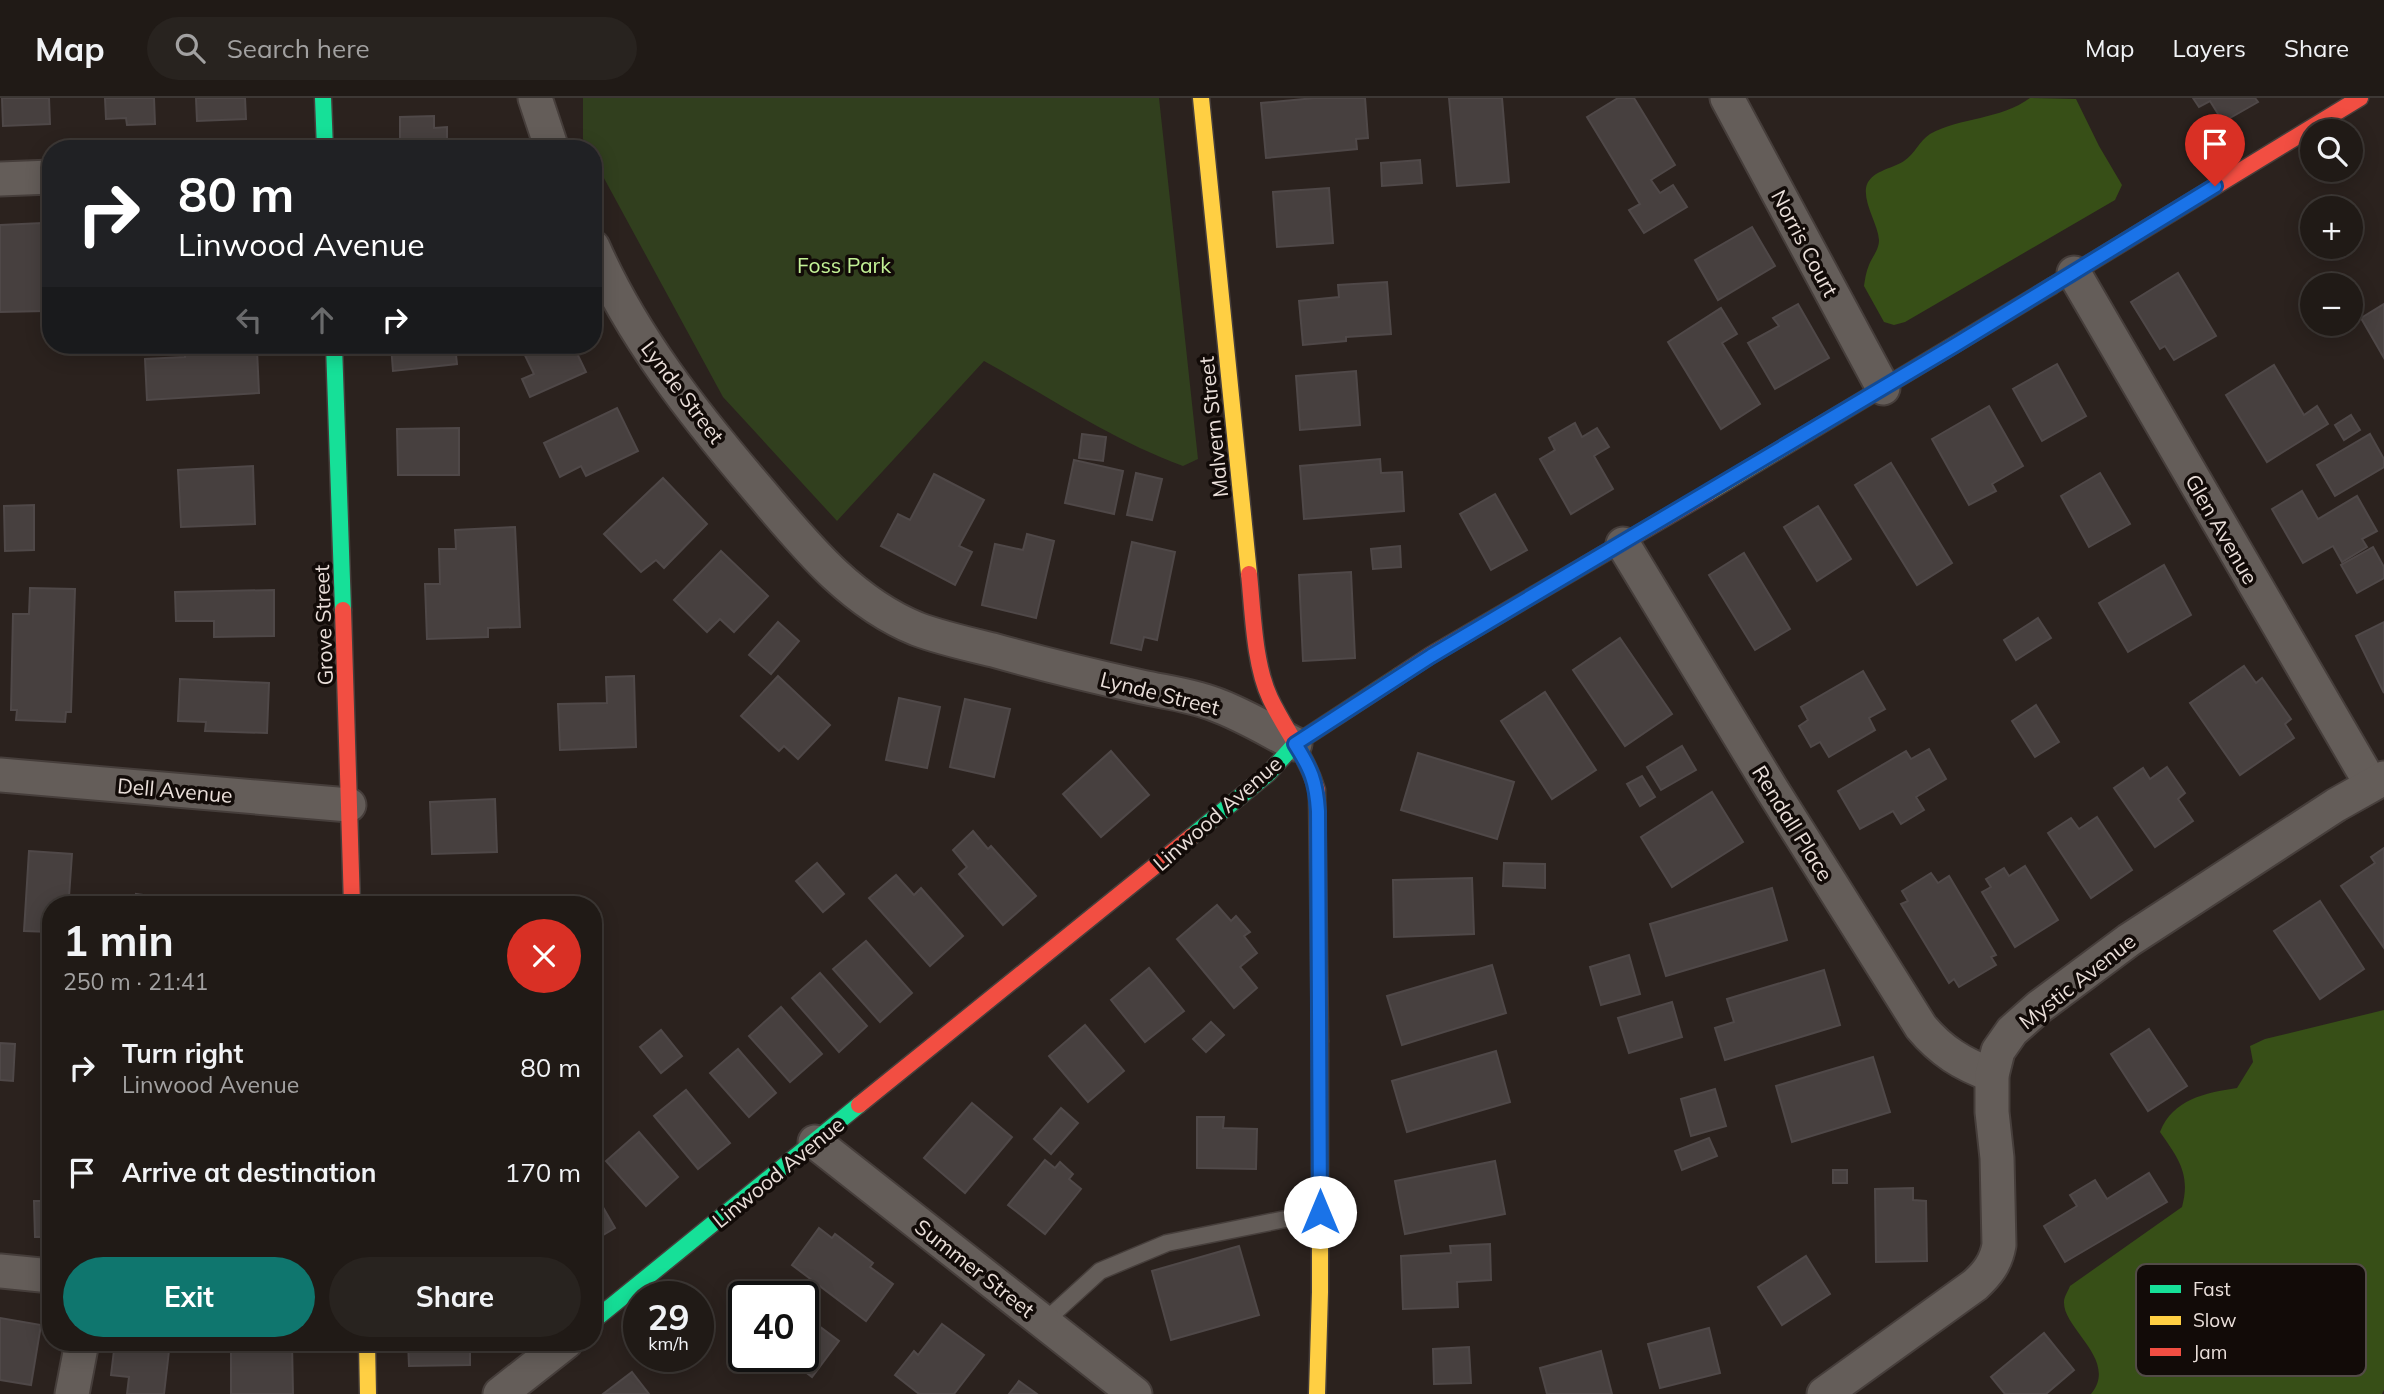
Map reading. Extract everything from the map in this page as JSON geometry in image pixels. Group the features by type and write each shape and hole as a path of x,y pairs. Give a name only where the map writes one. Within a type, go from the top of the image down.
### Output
{"street":[{"path":"323,98 325,140"},
{"path":"535,98 549,140"},
{"name":"Malvern Street","path":"1201,98 1256,646 1269,696 1295,744"},
{"name":"Norris Court","path":"1727,98 1883,388"},
{"name":"Linwood Avenue","path":"602,1314 1259,782 1295,744 1431,656 1883,388 2360,98"},
{"path":"0,179 42,177"},
{"name":"Lynde Street","path":"602,265 647,347 676,387 800,539 860,597 918,629 1058,668 1214,703 1295,744"},
{"name":"Glen Avenue","path":"2074,273 2377,781"},
{"name":"Grove Street","path":"334,354 352,896"},
{"name":"Rendall Place","path":"1623,544 1763,777 1921,1027 1950,1056 1967,1066 1992,1075"},
{"path":"1295,744 1311,769 1317,790 1318,811 1320,1212 1317,1394"},
{"name":"Dell Avenue","path":"0,775 349,805"},
{"name":"Mystic Avenue","path":"1824,1394 1975,1285 1996,1259 1999,1245 1992,1075 1994,1063 2005,1041 2039,1007 2129,940 2377,781"},
{"name":"Summer Street","path":"815,1142 1135,1394"},
{"path":"0,1271 42,1275"},
{"path":"72,1394 80,1351"},
{"path":"367,1351 368,1394"},
{"path":"500,1394 555,1351"}],"lane":[{"path":"1044,1322 1100,1271 1167,1243 1320,1212"}],"green space":[{"name":"Foss Park","path":"583,98 1159,98 1198,459 1183,466 1157,456 1106,431 984,361 837,521 723,397 602,175 602,140 583,139"},
{"path":"2030,98 2076,99 2122,185 2115,200 1905,322 1894,325 1884,322 1864,286 1867,270 1879,240 1867,201 1868,182 1876,174 1908,158 1930,134 1954,124 2006,111"},
{"path":"2384,1010 2384,1390 2382,1394 2091,1394 2098,1381 2098,1369 2088,1345 2066,1312 2064,1302 2070,1286 2182,1207 2184,1176 2177,1158 2160,1132 2173,1112 2182,1105 2202,1095 2237,1088 2253,1062 2250,1046 2265,1039"}],"building":[{"path":"2,98 49,98 50,124 3,126"},
{"path":"105,98 154,98 155,124 127,125 126,118 106,119"},
{"path":"196,98 245,98 246,119 197,121"},
{"path":"1315,98 1365,98 1368,138 1356,139 1357,149 1266,158 1261,103"},
{"path":"1449,98 1502,98 1509,182 1457,186"},
{"path":"1618,98 1634,98 1675,165 1651,180 1660,193 1673,185 1687,207 1644,233 1629,210 1640,204 1587,117"},
{"path":"2193,98 2255,98 2258,102 2223,122 2210,101 2199,107"},
{"path":"434,116 434,128 447,127 447,140 400,140 400,117"},
{"path":"1420,160 1422,183 1382,186 1381,163"},
{"path":"1329,188 1333,243 1277,247 1273,192"},
{"path":"42,223 42,311 0,312 0,225"},
{"path":"1752,227 1775,266 1718,300 1695,260"},
{"path":"2178,273 2216,336 2174,360 2165,346 2160,349 2131,302"},
{"path":"1387,282 1391,334 1346,337 1346,341 1303,345 1299,301 1339,297 1338,285"},
{"path":"1798,304 1829,358 1775,389 1748,343 1779,326 1773,318"},
{"path":"2384,304 2384,358 2363,321 2363,317"},
{"path":"1721,308 1737,334 1722,343 1760,404 1721,429 1668,342"},
{"path":"185,354 257,354 259,393 147,400 145,359 185,357"},
{"path":"392,354 456,354 457,364 393,371"},
{"path":"524,354 577,354 586,372 530,397 522,379 534,374"},
{"path":"2057,364 2086,416 2042,441 2013,389"},
{"path":"2274,365 2304,415 2317,406 2328,424 2267,462 2226,395"},
{"path":"1356,371 1360,425 1300,430 1296,376"},
{"path":"1989,406 2023,466 1992,484 1996,491 1969,505 1932,439"},
{"path":"617,408 638,451 586,476 581,466 560,477 544,443"},
{"path":"2351,415 2360,430 2344,440 2335,425"},
{"path":"1575,423 1582,437 1597,428 1609,447 1594,456 1613,489 1571,514 1540,459 1555,450 1549,438"},
{"path":"459,428 459,475 398,475 397,429"},
{"path":"1082,434 1106,437 1103,461 1079,458"},
{"path":"2370,434 2384,459 2384,467 2335,496 2317,465"},
{"path":"1380,459 1381,473 1402,472 1404,511 1304,519 1300,466"},
{"path":"1074,460 1123,471 1114,514 1065,503"},
{"path":"1891,463 1952,563 1917,585 1855,485"},
{"path":"253,466 255,524 181,527 178,470"},
{"path":"1136,473 1162,479 1152,520 1127,515"},
{"path":"2100,473 2130,524 2089,547 2061,496"},
{"path":"934,474 984,500 959,546 972,552 955,585 881,546 898,514 910,520"},
{"path":"663,478 707,524 664,568 656,560 641,572 604,534"},
{"path":"2302,491 2318,519 2357,496 2377,531 2362,539 2367,547 2342,562 2333,546 2303,563 2272,509"},
{"path":"1495,494 1527,550 1491,570 1460,514"},
{"path":"34,505 34,550 5,551 4,506"},
{"path":"1818,506 1851,559 1817,581 1784,527"},
{"path":"515,527 520,627 488,628 488,637 427,639 425,584 440,584 439,549 456,549 455,530"},
{"path":"1027,534 1054,541 1036,618 982,605 995,544 1023,550"},
{"path":"1132,542 1175,552 1157,640 1144,637 1141,650 1111,643"},
{"path":"1400,546 1401,567 1373,569 1371,549"},
{"path":"2373,547 2384,567 2384,578 2357,593 2341,565"},
{"path":"721,551 768,596 734,632 720,619 707,632 674,600"},
{"path":"1744,553 1790,629 1755,650 1709,575"},
{"path":"2164,565 2191,615 2128,652 2099,603"},
{"path":"1351,572 1355,658 1303,661 1299,575"},
{"path":"30,588 75,589 71,712 66,712 65,722 16,720 17,710 11,710 13,614 29,614"},
{"path":"274,590 274,636 214,637 214,621 176,621 175,592"},
{"path":"2038,618 2051,638 2016,660 2004,640"},
{"path":"778,622 799,641 771,674 749,655"},
{"path":"2384,622 2384,693 2356,636"},
{"path":"1620,638 1672,714 1625,746 1573,670"},
{"path":"2244,666 2256,683 2262,678 2291,719 2285,724 2294,738 2240,775 2190,703"},
{"path":"1863,671 1885,709 1869,718 1875,730 1829,757 1820,742 1811,747 1799,726 1808,720 1801,707"},
{"path":"634,676 636,747 560,750 558,704 607,703 606,677"},
{"path":"778,676 830,725 798,759 784,746 779,751 741,716"},
{"path":"180,679 269,683 267,733 205,731 206,722 178,721"},
{"path":"1545,692 1596,770 1552,799 1501,721"},
{"path":"899,698 940,707 927,768 886,760"},
{"path":"965,699 1010,709 994,777 950,767"},
{"path":"2036,705 2059,742 2035,757 2012,721"},
{"path":"1682,746 1696,770 1661,790 1647,767"},
{"path":"1929,749 1946,779 1916,797 1924,810 1901,824 1893,811 1860,829 1838,791 1906,751 1911,759"},
{"path":"1111,751 1149,795 1101,837 1063,794"},
{"path":"1418,753 1514,782 1497,839 1401,810"},
{"path":"2167,767 2185,793 2178,799 2193,821 2155,847 2114,788 2143,768 2150,779"},
{"path":"1642,776 1655,797 1640,806 1627,784"},
{"path":"1712,792 1743,842 1672,887 1641,837"},
{"path":"495,799 497,852 432,854 430,802"},
{"path":"2097,817 2132,870 2091,898 2048,833 2071,818 2079,829"},
{"path":"973,831 988,849 991,846 1036,896 1003,925 959,874 967,867 953,850"},
{"path":"2384,848 2384,948 2341,886 2375,863 2371,857"},
{"path":"29,851 72,854 69,896 42,896 42,932 24,931"},
{"path":"817,863 844,894 823,912 796,881"},
{"path":"1504,863 1545,864 1545,888 1503,886"},
{"path":"2025,866 2058,920 2015,947 1982,892 1991,887 1986,879 2004,868 2009,876"},
{"path":"1931,873 1938,883 1949,876 1996,955 1991,957 1996,965 1959,987 1954,979 1949,983 1901,904 1908,901 1902,891"},
{"path":"896,875 914,895 921,888 963,936 930,966 869,898"},
{"path":"1472,878 1474,934 1394,937 1393,880"},
{"path":"1772,888 1787,940 1666,976 1650,924"},
{"path":"2320,901 2364,969 2320,999 2274,931"},
{"path":"1217,905 1231,921 1236,916 1250,932 1244,936 1257,953 1240,967 1257,988 1234,1008 1177,939"},
{"path":"866,941 912,993 880,1022 833,969"},
{"path":"1629,955 1640,994 1601,1005 1590,967"},
{"path":"1492,965 1506,1013 1402,1045 1387,996"},
{"path":"1149,968 1184,1011 1145,1042 1111,1000"},
{"path":"1824,970 1840,1025 1725,1060 1715,1028 1734,1022 1727,999"},
{"path":"820,973 867,1026 839,1052 792,998"},
{"path":"1672,1002 1682,1037 1629,1053 1618,1018"},
{"path":"781,1007 822,1054 790,1082 749,1036"},
{"path":"1211,1022 1224,1035 1206,1052 1193,1039"},
{"path":"1085,1025 1124,1071 1088,1102 1049,1056"},
{"path":"2149,1029 2187,1086 2148,1111 2111,1054"},
{"path":"661,1030 682,1056 661,1073 640,1047"},
{"path":"0,1043 15,1044 13,1081 0,1080"},
{"path":"738,1049 776,1093 749,1117 710,1073"},
{"path":"1496,1051 1510,1102 1407,1132 1392,1081"},
{"path":"1873,1057 1890,1112 1792,1142 1776,1086"},
{"path":"1715,1089 1726,1126 1691,1136 1681,1099"},
{"path":"686,1090 730,1143 698,1169 654,1116"},
{"path":"972,1103 1012,1137 965,1193 924,1158"},
{"path":"1061,1108 1078,1123 1051,1154 1034,1139"},
{"path":"1197,1117 1224,1117 1223,1128 1257,1129 1256,1169 1197,1168"},
{"path":"639,1132 678,1177 646,1206 606,1161"},
{"path":"1709,1138 1717,1156 1682,1170 1675,1151"},
{"path":"1045,1160 1055,1168 1060,1162 1073,1174 1069,1179 1081,1189 1045,1234 1008,1205"},
{"path":"1495,1161 1505,1214 1405,1234 1395,1181"},
{"path":"1833,1170 1847,1170 1847,1183 1833,1183"},
{"path":"2149,1173 2167,1202 2065,1262 2044,1226 2077,1206 2070,1195 2095,1180 2107,1199"},
{"path":"1913,1188 1913,1200 1926,1201 1927,1261 1876,1262 1875,1189"},
{"path":"34,1201 42,1201 42,1237 35,1237"},
{"path":"602,1206 615,1228 602,1236"},
{"path":"819,1228 832,1238 835,1234 873,1263 870,1267 893,1284 866,1321 819,1285 819,1281 813,1281 792,1265"},
{"path":"1490,1244 1491,1280 1457,1282 1458,1307 1403,1309 1401,1256 1451,1253 1450,1246"},
{"path":"1239,1246 1259,1315 1171,1340 1152,1271"},
{"path":"1806,1256 1830,1294 1782,1325 1758,1287"},
{"path":"0,1318 41,1325 31,1385 0,1380"},
{"path":"942,1324 984,1355 954,1394 919,1394 895,1375 914,1351 918,1355"},
{"path":"819,1326 839,1341 819,1368"},
{"path":"1709,1328 1720,1373 1660,1388 1648,1344"},
{"path":"2044,1333 2074,1370 2046,1394 2005,1394 1991,1377"},
{"path":"1469,1347 1471,1383 1434,1384 1433,1349"},
{"path":"114,1351 169,1351 164,1394 127,1394 129,1377 111,1375"},
{"path":"231,1351 292,1351 293,1394 231,1394"},
{"path":"408,1351 470,1351 470,1365 409,1366"},
{"path":"1601,1351 1612,1394 1547,1394 1540,1368"},
{"path":"632,1372 649,1394 603,1394"},
{"path":"1019,1381 1037,1394 1009,1394"}],"traffic: fast":[{"path":"323,98 325,140"},
{"path":"334,354 343,610"},
{"path":"1192,836 1269,773 1295,744 1399,676"},
{"path":"602,1314 859,1105"}],"traffic: slow":[{"path":"1201,98 1249,574"},
{"path":"1708,493 2052,286"},
{"path":"1317,1394 1320,1292 1320,1041"},
{"path":"367,1351 368,1394"}],"traffic: jam":[{"path":"2052,286 2360,98"},
{"path":"1399,676 1708,493"},
{"path":"1249,574 1255,638 1265,684 1276,710 1308,766 1317,790 1320,1041"},
{"path":"343,610 352,896"},
{"path":"859,1105 1192,836"}],"route":[{"path":"1320,1212 1317,790 1311,769 1295,744 1431,656 1955,345 2215,186"}]}
